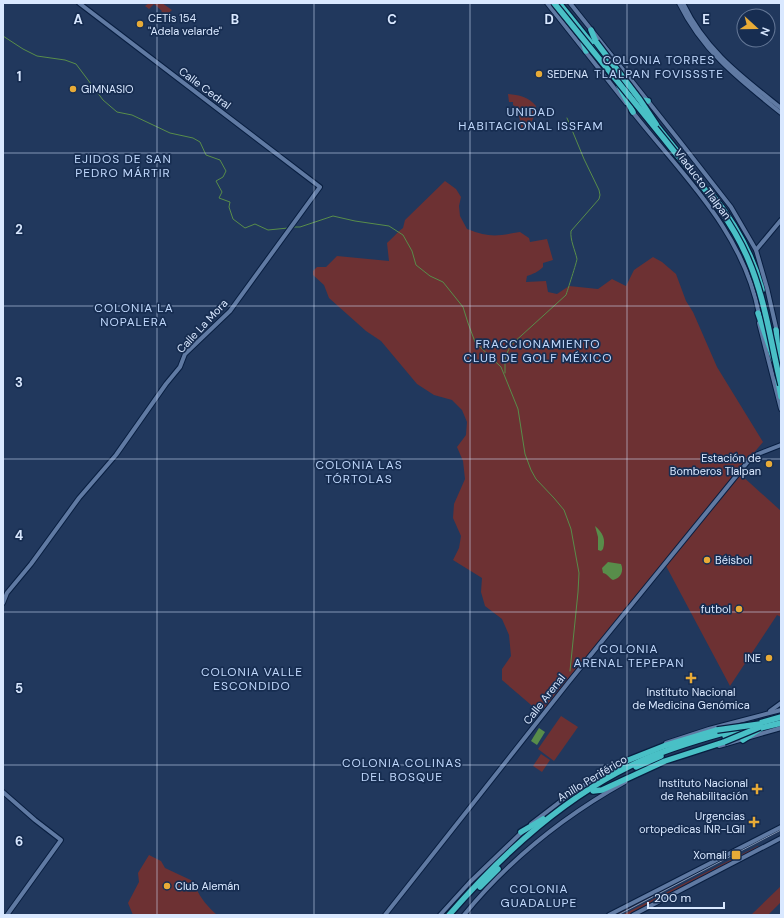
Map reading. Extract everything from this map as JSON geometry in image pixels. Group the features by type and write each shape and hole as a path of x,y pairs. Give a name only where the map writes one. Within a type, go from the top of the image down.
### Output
{"highway":[{"path":"556,3 607,73 617,80 714,202 736,234 748,259 756,281 781,397"},
{"path":"556,3 725,214 745,246 759,281 779,369"},
{"name":"Viaducto Tlalpan","path":"556,3 718,209 732,229 747,260 756,285 779,369 780,388"},
{"path":"591,30 596,42 640,100 659,130"},
{"path":"582,37 586,51"},
{"path":"617,80 624,82 640,98 648,101"},
{"path":"617,80 633,112"},
{"path":"758,313 770,352 779,369"},
{"path":"776,330 779,369"},
{"path":"593,789 602,790 665,761 717,744 761,726 781,720"},
{"name":"Anillo Periférico","path":"449,915 483,878 551,816 593,789 644,760 679,746 781,720"},
{"path":"616,765 664,746 700,734 718,730 761,726"},
{"path":"743,740 761,726"},
{"name":"Anillo Periférico","path":"454,915 482,884 534,835 593,789 636,767 669,753 712,739 761,726"},
{"path":"593,789 609,774 635,758"},
{"path":"602,795 622,780"},
{"path":"521,832 551,816"}],"main road":[{"name":"Calle Cedral","path":"80,3 320,187"},
{"name":"Viaducto Tlalpan","path":"547,3 701,195 721,222 736,248 758,313 760,327 781,409"},
{"name":"Viaducto Tlalpan","path":"570,3 731,207 756,250 767,288 781,348"},
{"path":"679,3 696,34 714,55 737,77 781,113"},
{"path":"683,3 699,32 716,52 739,75 781,108"},
{"name":"Calle La Mora","path":"3,603 7,593 79,498 116,455 166,384 180,367 185,354 230,310 320,187"},
{"path":"756,250 781,220"},
{"name":"Calle Arenal","path":"385,915 568,683 750,459 762,452 781,446"},
{"path":"764,715 781,703"},
{"path":"440,915 470,882 521,832 570,794 616,765 676,739 781,710"},
{"path":"464,915 492,884 543,837 566,819 602,795 653,768 684,756 781,729"},
{"path":"3,792 61,840 7,915"},
{"path":"609,915 781,828"},
{"path":"768,834 766,838 770,841 781,838"},
{"path":"633,915 781,838"}],"shaded area":[{"path":"149,3 162,3 172,10 161,20 158,17 162,11 154,4 149,9 145,6"},
{"path":"508,94 524,97 536,106 532,120 528,125 521,129 518,108 513,105 513,102 509,102"},
{"path":"445,181 456,189 461,197 459,206 460,216 467,229 488,235 520,232 529,238 530,242 547,239 553,260 543,263 543,267 541,269 527,276 526,282 546,281 548,292 557,294 569,286 598,289 612,279 626,286 634,270 653,257 662,262 676,274 686,301 693,312 717,367 763,442 546,709 537,710 502,680 502,669 511,656 509,635 502,619 485,606 481,592 482,578 453,560 459,548 461,536 453,518 454,504 465,479 463,461 457,447 466,435 467,422 462,410 452,400 434,395 417,384 381,341 366,331 329,298 324,285 313,275 313,271 317,267 326,267 337,256 389,261 387,243 403,228 405,220"},
{"path":"740,474 781,511 781,617 777,615 730,686 665,564"},
{"path":"595,526 600,531 604,539 603,549 601,551 598,550 598,537"},
{"path":"608,562 621,564 621,574 618,578 613,580 603,573 602,568"},
{"path":"561,716 578,727 554,761 538,749"},
{"path":"539,728 545,732 537,745 531,741"},
{"path":"541,754 550,760 542,772 533,766"},
{"path":"758,846 759,847 630,915 622,915"},
{"name":"Club Alemán","path":"149,855 161,861 165,868 197,883 196,888 200,896 217,915 133,915 128,903 139,882 138,873"},
{"path":"731,855 616,915 611,915"},
{"path":"781,886 781,902 768,915 751,915"}],"waterway":[{"path":"3,36 37,56 65,60 76,64 103,100 117,112 132,115 170,133 193,138 200,142 206,155 220,160 226,171 223,177 216,181 222,192 219,198 230,202 229,207 233,219 245,228 255,224 268,230 288,228"},
{"path":"505,373 505,357 511,345 566,295 577,259 571,231 599,199 600,195 567,118"},
{"path":"293,227 300,227 333,216 389,226 403,235 412,251 416,265 430,276 443,282 463,307 475,342 501,367 518,409 525,454 531,470 536,479 564,510 571,529 579,573 570,671"}],"tram line":[{"path":"618,915 781,830"}],"place":[{"name":"CETis 154 \"Adela velarde\"","path":"140,24"},
{"name":"SEDENA","path":"539,74"},
{"name":"GIMNASIO","path":"73,89"},
{"name":"Estación de Bomberos Tlalpan","path":"769,464"},
{"name":"Béisbol","path":"707,560"},
{"name":"futbol","path":"739,609"},
{"name":"INE","path":"769,658"},
{"name":"Instituto Nacional de Medicina Genómica","path":"691,678"},
{"name":"Instituto Nacional de Rehabilitación","path":"757,789"},
{"name":"Urgencias ortopedicas INR-LGII","path":"754,822"},
{"name":"Xomali","path":"736,855"},
{"name":"Club Alemán","path":"167,886"}],"district":[{"name":"COLONIA TORRES TLALPAN FOVISSSTE","path":"659,67"},
{"name":"UNIDAD HABITACIONAL ISSFAM","path":"531,119"},
{"name":"EJIDOS DE SAN PEDRO MÁRTIR","path":"123,166"},
{"name":"COLONIA LA NOPALERA","path":"134,315"},
{"name":"FRACCIONAMIENTO CLUB DE GOLF MÉXICO","path":"538,351"},
{"name":"COLONIA LAS TÓRTOLAS","path":"359,472"},
{"name":"COLONIA ARENAL TEPEPAN","path":"629,656"},
{"name":"COLONIA VALLE ESCONDIDO","path":"252,679"},
{"name":"COLONIA COLINAS DEL BOSQUE","path":"402,770"},
{"name":"COLONIA GUADALUPE","path":"539,896"}]}
